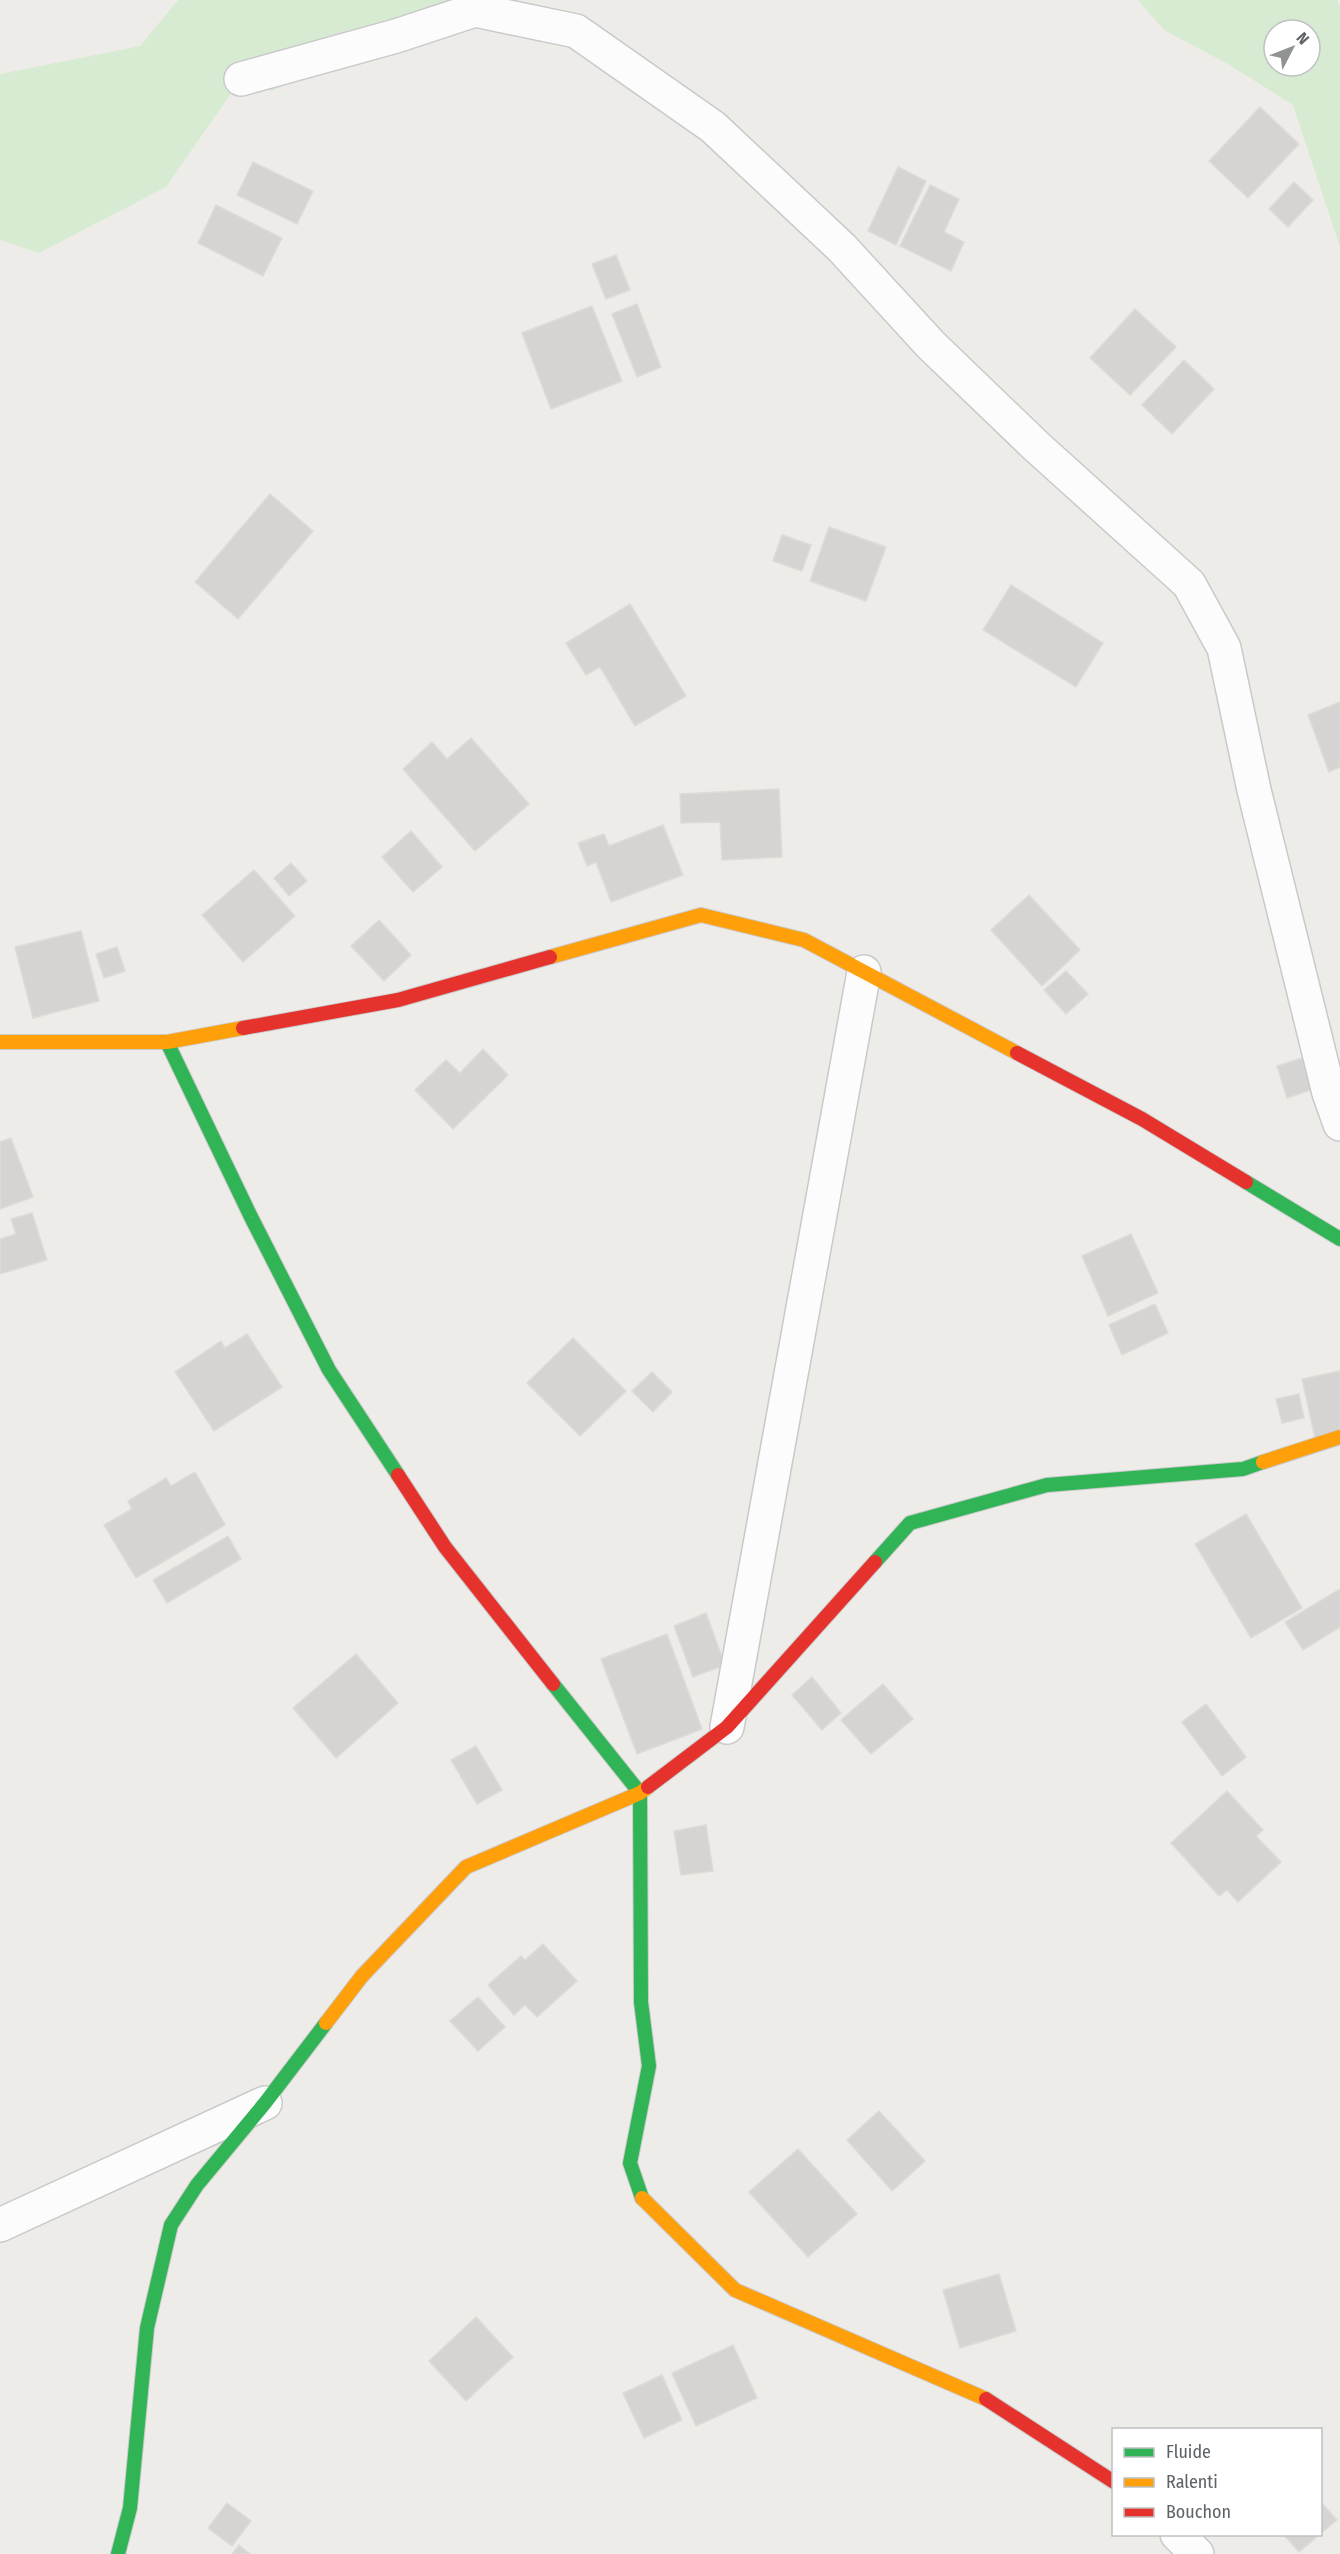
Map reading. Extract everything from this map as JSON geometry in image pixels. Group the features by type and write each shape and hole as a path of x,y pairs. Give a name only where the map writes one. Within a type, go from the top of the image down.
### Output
{"street":[{"path":"241,79 396,36 475,10 576,31 713,127 842,248 931,345 1036,446 1189,584 1224,648 1257,801 1329,1093 1340,1124"},
{"path":"0,1042 167,1042 398,1000 701,915 804,940 1142,1119 1340,1239"},
{"path":"727,1727 864,972"},
{"path":"167,1042 251,1217 329,1370 445,1547 640,1792 641,2002 649,2066 630,2163 639,2195 735,2290 989,2400 1112,2481"},
{"path":"118,2554 130,2508 147,2328 171,2225 197,2185 265,2103 362,1976 466,1867 640,1792 727,1727 910,1523 1047,1485 1244,1469 1340,1437"},
{"path":"0,2225 265,2103"},
{"path":"1178,2536 1197,2554"}],"green space":[{"path":"178,0 486,0 422,22 272,91 241,79 166,187 39,253 0,240 0,74 140,46"},
{"path":"1138,0 1337,0 1340,6 1340,247 1293,105 1228,64 1164,30"}],"building":[{"path":"1260,107 1299,144 1248,198 1209,161"},
{"path":"253,162 313,191 297,224 237,195"},
{"path":"898,167 926,181 896,245 868,231"},
{"path":"1294,182 1313,200 1288,227 1269,209"},
{"path":"930,185 959,199 944,232 964,242 951,271 900,246"},
{"path":"216,205 282,238 263,276 198,243"},
{"path":"616,255 630,290 606,299 592,264"},
{"path":"637,304 661,367 637,377 612,314"},
{"path":"592,306 622,381 551,409 522,333"},
{"path":"1135,309 1176,347 1130,395 1090,358"},
{"path":"1184,360 1214,389 1172,434 1142,405"},
{"path":"270,494 313,531 238,619 195,582"},
{"path":"829,527 886,547 866,601 810,581"},
{"path":"782,535 811,545 802,571 773,561"},
{"path":"1011,585 1103,643 1076,687 983,630"},
{"path":"630,604 686,696 635,726 600,667 586,675 566,643"},
{"path":"1340,702 1340,767 1329,772 1308,715"},
{"path":"471,738 529,804 475,851 403,769 432,742 447,759"},
{"path":"779,789 782,857 722,860 720,822 681,823 680,794"},
{"path":"663,825 683,875 611,902 596,862 587,866 578,843 604,834 609,846"},
{"path":"411,831 442,867 413,892 382,857"},
{"path":"291,863 307,881 289,896 274,878"},
{"path":"254,870 295,916 243,962 202,915"},
{"path":"1029,895 1080,950 1042,986 991,930"},
{"path":"379,920 411,955 384,981 351,946"},
{"path":"81,931 99,1001 33,1018 15,947"},
{"path":"117,947 125,971 104,978 96,954"},
{"path":"1066,971 1088,994 1066,1014 1044,990"},
{"path":"483,1049 508,1075 453,1129 415,1090 446,1060 460,1073"},
{"path":"1324,1051 1334,1082 1287,1098 1277,1066"},
{"path":"11,1138 33,1197 0,1209 0,1142"},
{"path":"32,1213 47,1260 0,1274 0,1239 16,1234 11,1219"},
{"path":"1131,1234 1158,1293 1108,1316 1082,1256"},
{"path":"1155,1304 1168,1333 1122,1355 1109,1325"},
{"path":"247,1334 282,1387 214,1431 175,1372 221,1341 225,1348"},
{"path":"573,1338 626,1391 580,1436 527,1383"},
{"path":"1340,1371 1340,1433 1315,1438 1302,1379"},
{"path":"652,1372 672,1392 653,1412 632,1391"},
{"path":"1299,1394 1304,1418 1282,1423 1276,1399"},
{"path":"195,1472 225,1525 136,1578 104,1525 132,1509 128,1501 166,1478 171,1486"},
{"path":"1246,1514 1302,1608 1251,1638 1195,1544"},
{"path":"228,1536 241,1559 167,1603 153,1580"},
{"path":"1340,1589 1340,1627 1303,1650 1285,1622"},
{"path":"706,1613 725,1665 693,1677 674,1626"},
{"path":"667,1634 702,1729 637,1754 601,1659"},
{"path":"356,1654 398,1703 336,1758 293,1708"},
{"path":"812,1677 841,1713 822,1730 792,1695"},
{"path":"883,1684 913,1719 871,1754 841,1720"},
{"path":"1206,1704 1246,1757 1222,1776 1182,1722"},
{"path":"476,1746 502,1790 477,1804 451,1760"},
{"path":"1227,1791 1263,1830 1256,1836 1281,1862 1238,1902 1227,1890 1219,1896 1171,1843"},
{"path":"706,1825 713,1871 681,1875 674,1831"},
{"path":"543,1944 577,1981 537,2017 525,2005 514,2015 488,1985 521,1956 525,1960"},
{"path":"478,1997 505,2027 478,2051 450,2021"},
{"path":"879,2111 925,2161 892,2191 847,2140"},
{"path":"798,2149 857,2214 808,2257 749,2192"},
{"path":"999,2274 1016,2331 960,2348 943,2290"},
{"path":"476,2317 513,2357 466,2401 429,2361"},
{"path":"733,2345 757,2398 696,2426 672,2373"},
{"path":"662,2375 682,2420 644,2438 623,2393"},
{"path":"227,2503 251,2521 232,2546 208,2528"},
{"path":"1322,2503 1337,2520 1322,2532"},
{"path":"1285,2536 1318,2536 1299,2552"},
{"path":"239,2545 250,2554 232,2554"}],"traffic: fast":[{"path":"167,1042 251,1217 329,1370 398,1475"},
{"path":"1246,1182 1340,1239"},
{"path":"875,1562 910,1523 1047,1485 1243,1469 1263,1462"},
{"path":"553,1684 640,1793 641,2002 649,2066 630,2163 642,2198"},
{"path":"118,2554 130,2508 147,2328 171,2225 197,2185 265,2103 326,2023"}],"traffic: slow":[{"path":"550,957 701,915 804,940 1017,1053"},
{"path":"0,1042 167,1042 243,1028"},
{"path":"1263,1462 1340,1437"},
{"path":"326,2023 362,1976 466,1867 640,1793 648,1787"},
{"path":"642,2198 735,2290 986,2399"}],"traffic: jam":[{"path":"243,1028 398,1000 550,957"},
{"path":"1017,1053 1142,1119 1246,1182"},
{"path":"398,1475 445,1547 553,1684"},
{"path":"648,1787 727,1727 875,1562"},
{"path":"986,2399 1112,2481"}]}
